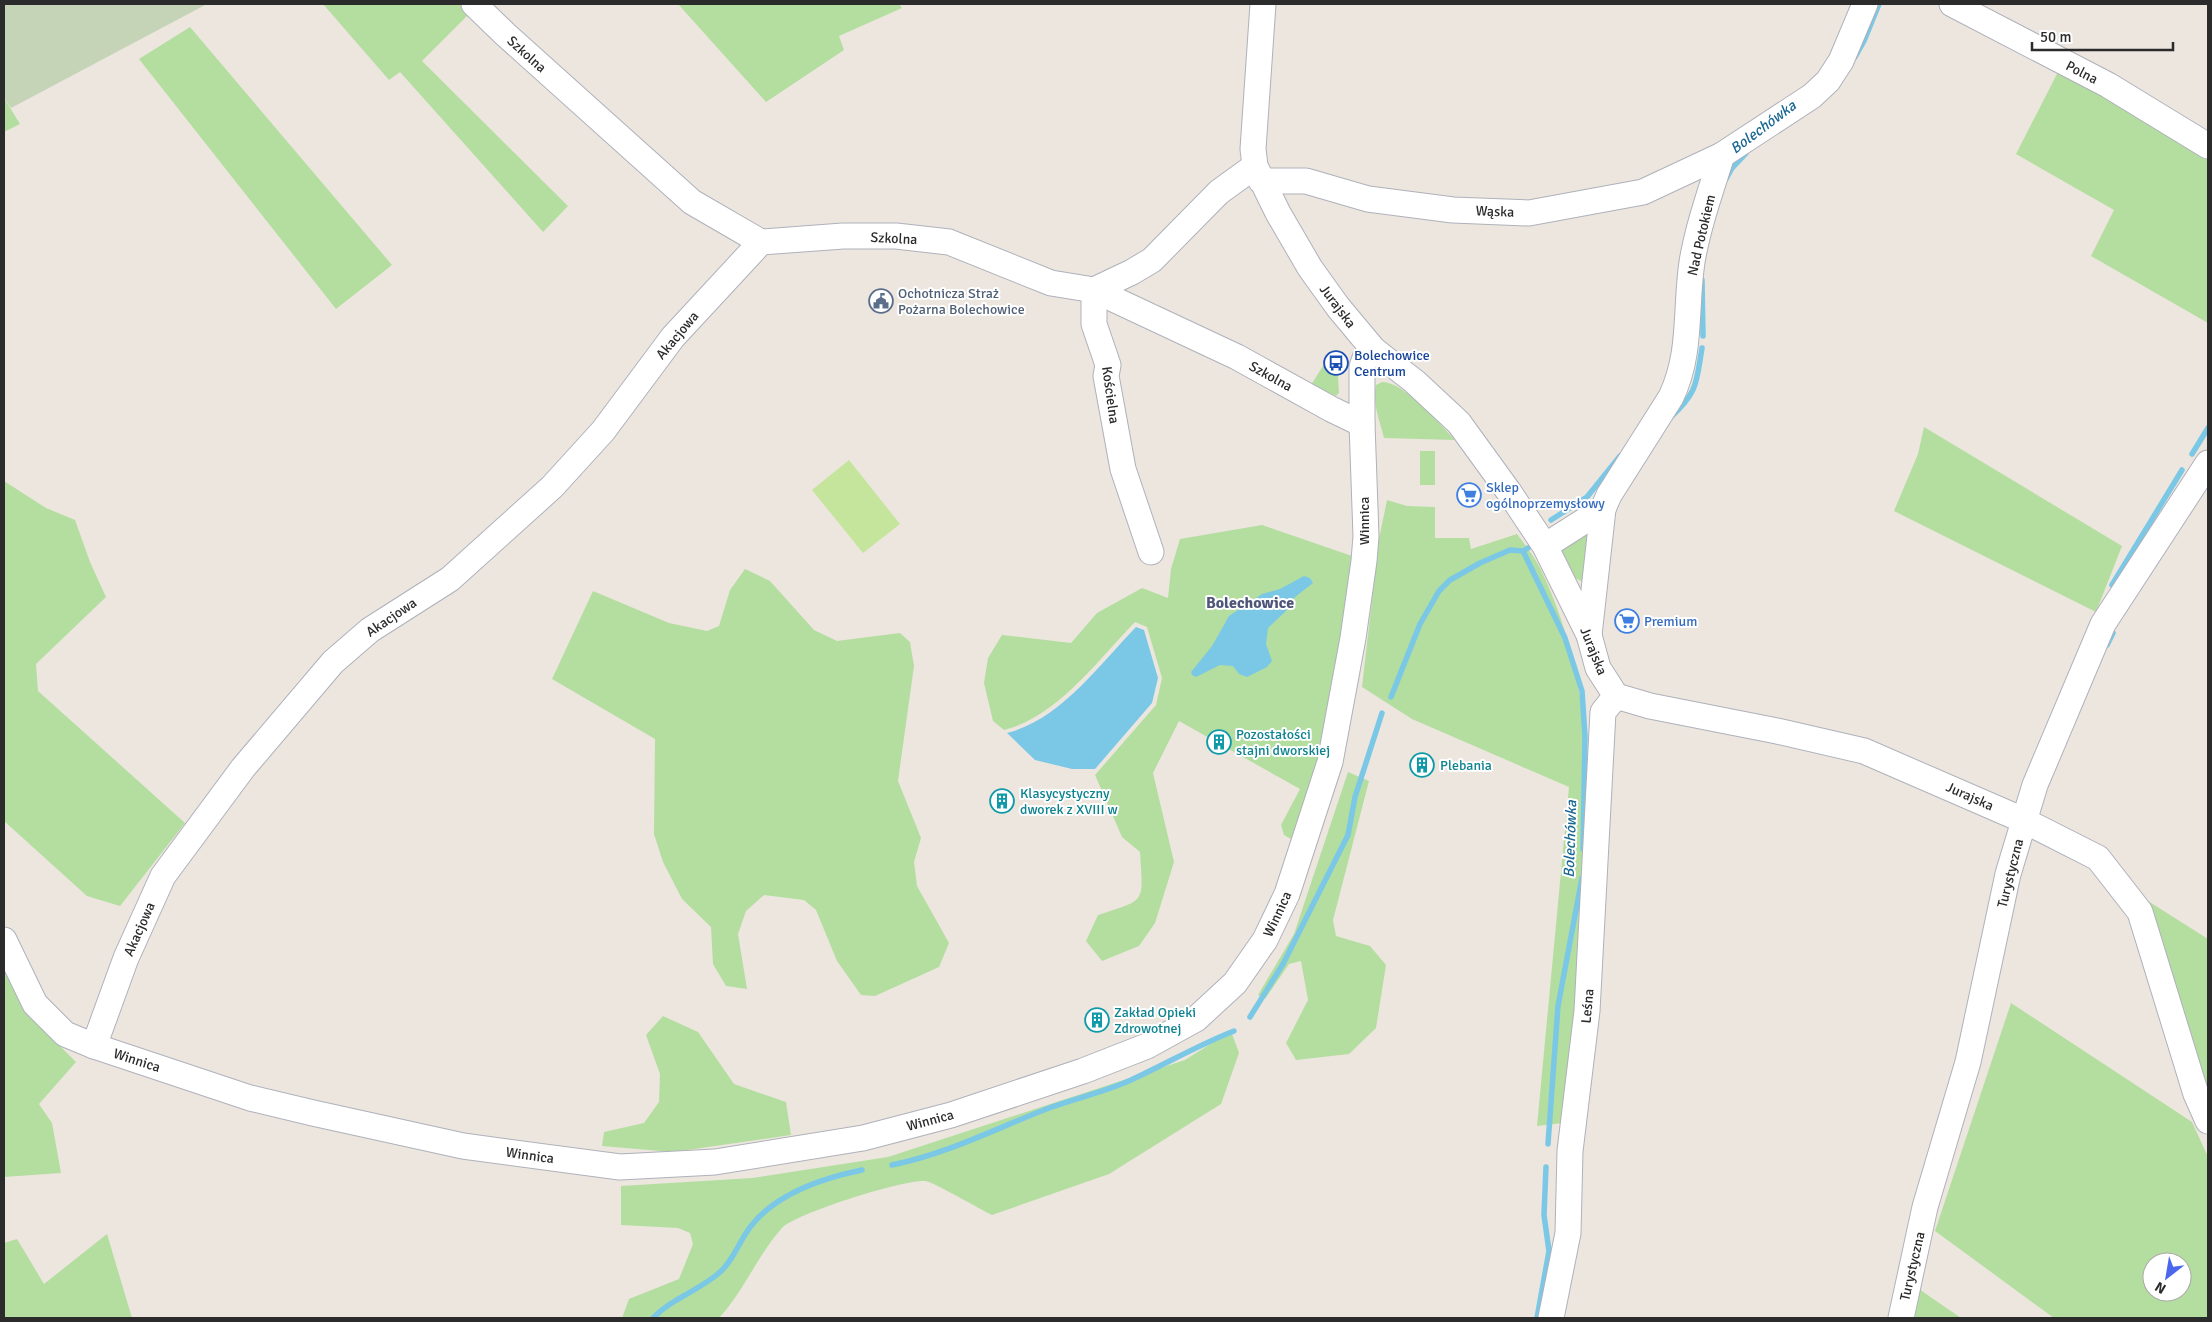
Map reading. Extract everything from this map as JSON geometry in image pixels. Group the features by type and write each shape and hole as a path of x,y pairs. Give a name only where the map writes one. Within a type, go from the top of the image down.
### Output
{"street":[{"name":"Szkolna","path":"474,4 692,202 761,242 843,236 896,236 949,242 1050,283 1094,290 1237,357 1330,410 1362,424"},
{"name":"Jurajska","path":"1263,4 1253,149 1258,174 1310,268 1338,307 1373,349 1422,388 1460,423 1477,446 1545,546 1589,635 1598,668 1616,696 1650,706 1777,730 1864,751 2023,820 2098,858 2140,912 2196,1094 2208,1121"},
{"path":"1722,155 1812,96 1828,81 1841,61 1865,4"},
{"name":"Polna","path":"1952,4 2108,85 2208,146"},
{"name":"Wąska","path":"1258,174 1306,181 1368,199 1452,210 1529,213 1644,192 1722,155"},
{"name":"Nad Potokiem","path":"1589,635 1603,509 1609,495 1671,397 1679,380 1683,366 1692,262 1722,155"},
{"path":"1094,290 1152,260 1219,192 1258,174"},
{"name":"Akacjowa","path":"94,1046 126,958 163,876 243,768 333,662 370,630 450,579 552,487 603,431 673,337 761,242"},
{"name":"Kościelna","path":"1094,290 1094,324 1108,364 1106,376 1123,469 1151,552"},
{"name":"Winnica","path":"4,940 36,1004 65,1034 94,1046 250,1098 330,1117 463,1146 620,1167 715,1162 863,1138 1083,1072 1147,1046 1196,1019 1235,983 1265,940 1290,885 1330,762 1353,638 1366,536 1362,367 1365,358 1373,349"},
{"name":"Turystyczna","path":"1901,1318 1926,1208 1968,1062 2008,874 2023,820 2038,777 2103,624 2208,463"},
{"path":"1545,546 1603,509"},
{"name":"Leśna","path":"1551,1318 1568,1233 1570,1151 1587,1011 1603,712 1616,696"}],"green space":[{"path":"4,4 207,4 11,108 4,98"},
{"path":"323,4 462,4 471,12 422,61 568,206 543,232 400,72 389,80"},
{"path":"678,4 899,4 902,8 839,36 844,50 766,102"},
{"path":"190,27 392,265 336,309 139,59"},
{"path":"2059,70 2208,156 2208,323 2091,256 2114,210 2016,154"},
{"path":"4,98 20,124 4,132"},
{"path":"1323,366 1338,376 1339,393 1336,396 1311,385"},
{"path":"1382,382 1391,384 1411,396 1455,440 1384,438 1375,399 1376,385"},
{"path":"1924,427 2122,546 2096,612 1894,511 1918,454"},
{"path":"1420,451 1435,451 1435,485 1420,485"},
{"path":"849,460 900,524 863,553 812,490"},
{"path":"4,481 46,508 75,520 90,562 106,597 36,664 38,691 185,823 120,906 87,896 4,821"},
{"path":"1387,500 1407,506 1435,507 1435,538 1469,538 1471,549 1517,534 1534,557 1542,572 1566,636 1581,704 1588,773 1589,844 1585,915 1563,1123 1537,1126 1569,787 1412,719 1362,687 1379,539"},
{"path":"1262,525 1352,556 1331,698 1298,838 1291,839 1284,835 1281,825 1300,789 1179,721 1153,773 1174,862 1155,923 1139,946 1102,961 1086,941 1098,915 1134,902 1141,891 1142,882 1140,852 1122,837 1095,775 1156,705 1162,678 1147,627 1135,622 1076,685 1059,700 1042,713 1004,730 993,721 984,683 988,658 1002,635 1071,643 1097,613 1142,588 1168,598 1171,569 1180,539"},
{"path":"1591,532 1584,580 1581,581 1573,577 1560,548 1580,533"},
{"path":"745,569 770,581 814,630 837,641 900,633 910,642 914,666 898,781 921,838 914,862 917,886 949,943 939,967 875,996 861,995 837,961 816,910 804,900 764,895 746,911 738,934 747,989 726,986 713,964 711,927 682,899 663,862 654,834 655,739 552,679 593,591 669,623 707,631 719,626 730,590"},
{"path":"1348,772 1369,781 1333,920 1336,936 1370,946 1386,965 1376,1028 1349,1054 1296,1060 1286,1043 1308,1000 1301,961 1289,964 1265,999 1258,995 1294,934"},
{"path":"2148,901 2208,939 2208,1089"},
{"path":"4,958 48,1034 76,1062 39,1104 52,1123 61,1173 4,1177"},
{"path":"2011,1003 2192,1122 2208,1157 2208,1318 2054,1318 1935,1231"},
{"path":"663,1016 698,1032 734,1084 786,1102 791,1135 673,1152 602,1146 604,1132 644,1123 659,1102 660,1074 646,1035"},
{"path":"1231,1031 1239,1053 1221,1104 1109,1174 992,1215 925,1181 895,1186 850,1198 806,1214 782,1228 765,1250 728,1308 719,1318 622,1318 629,1299 679,1279 693,1244 690,1233 678,1228 621,1225 621,1186 752,1178 888,1157 1185,1060"},
{"path":"107,1234 132,1318 4,1318 4,1243 17,1239 44,1284"},
{"path":"1916,1287 1961,1318 1910,1318"}],"water":[{"path":"1304,576 1310,578 1313,583 1295,597 1285,612 1268,628 1266,644 1272,661 1267,667 1247,677 1239,674 1233,666 1220,665 1196,677 1192,675 1191,672 1212,646 1229,616 1262,594 1280,589"},
{"path":"1136,627 1144,630 1158,678 1152,703 1095,769 1072,769 1035,760 1007,733 1026,726 1061,704 1093,674"}],"waterway":[{"name":"Bolechówka","path":"1855,57 1864,41 1879,4"},
{"name":"Bolechówka","path":"1726,179 1732,168 1746,153"},
{"name":"Bolechówka","path":"1702,280 1703,336"},
{"name":"Bolechówka","path":"1670,418 1691,394 1697,379 1702,348"},
{"path":"2192,454 2208,428"},
{"name":"Bolechówka","path":"1551,520 1587,497 1620,456"},
{"path":"2112,585 2182,470"},
{"name":"Bolechówka","path":"1528,548 1523,551 1565,638 1582,691 1585,736 1583,849"},
{"path":"1391,697 1420,624 1439,591 1450,580 1480,563 1510,550 1523,551"},
{"path":"2107,645 2113,633"},
{"path":"1250,1017 1283,964 1348,835 1355,797 1382,713"},
{"name":"Bolechówka","path":"1548,1144 1558,1006 1582,878"},
{"path":"892,1165 952,1147 1049,1108 1121,1084 1234,1031"},
{"name":"Bolechówka","path":"1537,1318 1549,1251 1544,1215 1546,1167"},
{"path":"653,1318 668,1305 719,1273 729,1262 751,1226 773,1205 787,1196 816,1183 862,1170"}],"place":[{"name":"Ochotnicza Straż Pożarna Bolechowice","path":"881,301"},
{"name":"Bolechowice Centrum","path":"1336,363"},
{"name":"Sklep ogólnoprzemysłowy","path":"1469,495"},
{"name":"Premium","path":"1627,621"},
{"name":"Pozostałości stajni dworskiej","path":"1219,742"},
{"name":"Plebania","path":"1422,765"},
{"name":"Klasycystyczny dworek z XVIII w","path":"1002,801"},
{"name":"Zakład Opieki Zdrowotnej","path":"1097,1020"}],"district":[{"name":"Bolechowice","path":"1250,602"}]}
